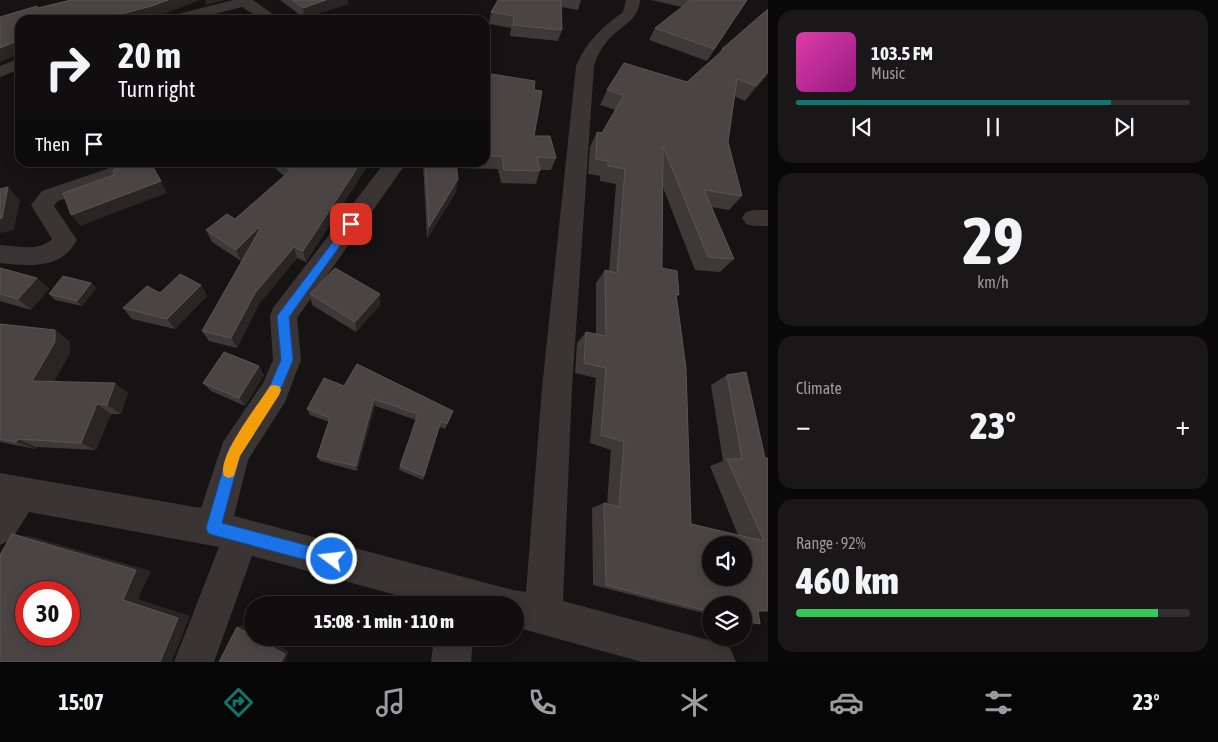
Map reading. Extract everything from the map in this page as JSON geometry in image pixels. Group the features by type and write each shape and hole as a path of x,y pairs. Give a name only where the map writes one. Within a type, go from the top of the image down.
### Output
{"street":[{"path":"633,0 632,10 629,15 595,43 585,66 557,388 529,612 716,662"},
{"path":"190,15 245,1 266,15"},
{"path":"0,72 15,65"},
{"path":"0,254 38,258 59,250 66,240 42,205 50,196 136,167"},
{"path":"194,662 228,532 234,453 274,392 287,360 283,316 392,167"},
{"path":"0,527 10,492 228,532 448,596"},
{"path":"451,662 453,646"}],"building":[{"path":"71,0 168,0 117,15 15,15 15,42 0,48 0,17 37,6 38,8"},
{"path":"292,0 326,0 303,8"},
{"path":"498,0 561,0 562,30 513,25 514,16 491,12"},
{"path":"691,0 747,0 714,49 655,28"},
{"path":"768,9 768,72 756,86 737,79 728,142 742,196 704,190 734,259 708,257 663,146 662,268 677,271 679,295 676,294 686,368 691,524 743,536 702,536 702,586 752,586 752,538 764,541 727,459 742,459 727,375 746,372 765,458 768,458 768,611 758,611 760,624 752,622 752,596 702,596 702,610 606,585 604,503 619,507 624,442 601,435 606,368 584,363 586,332 606,336 605,270 617,273 625,169 608,166 608,161 596,159 597,132 602,133 624,95 607,90 624,63 687,82 724,49 722,49"},
{"path":"490,74 535,81 534,90 542,91 534,136 550,136 556,158 537,157 540,171 504,170 502,156 490,156"},
{"path":"121,167 153,167 161,181 71,215 63,193 114,175 113,170"},
{"path":"286,167 358,167 303,251 294,247 255,293 231,338 202,331 260,229 258,228 236,250 206,230 227,214 235,219 290,171"},
{"path":"425,167 457,167 458,179 429,227"},
{"path":"8,187 2,218 0,219 0,189"},
{"path":"0,268 37,278 18,299 0,294"},
{"path":"335,268 380,294 355,322 310,294"},
{"path":"180,274 201,285 167,319 123,308 147,286 160,293"},
{"path":"63,276 91,283 77,301 49,294"},
{"path":"0,324 55,330 55,342 32,381 115,383 107,405 97,404 81,443 18,439 16,442 0,439"},
{"path":"224,352 259,366 239,398 203,383"},
{"path":"357,364 453,411 447,424 441,421 424,476 400,466 418,414 374,399 356,466 317,457 330,418 307,409 324,378 344,386"},
{"path":"12,534 136,570 123,600 178,618 160,662 0,662 0,555"},
{"path":"237,627 244,631 244,646 270,646 285,654 281,662 219,662"}],"slow traffic":[{"path":"229,471 234,453 274,390"}],"route":[{"path":"332,559 213,528 234,453 274,392 287,360 283,316 351,224"}]}
